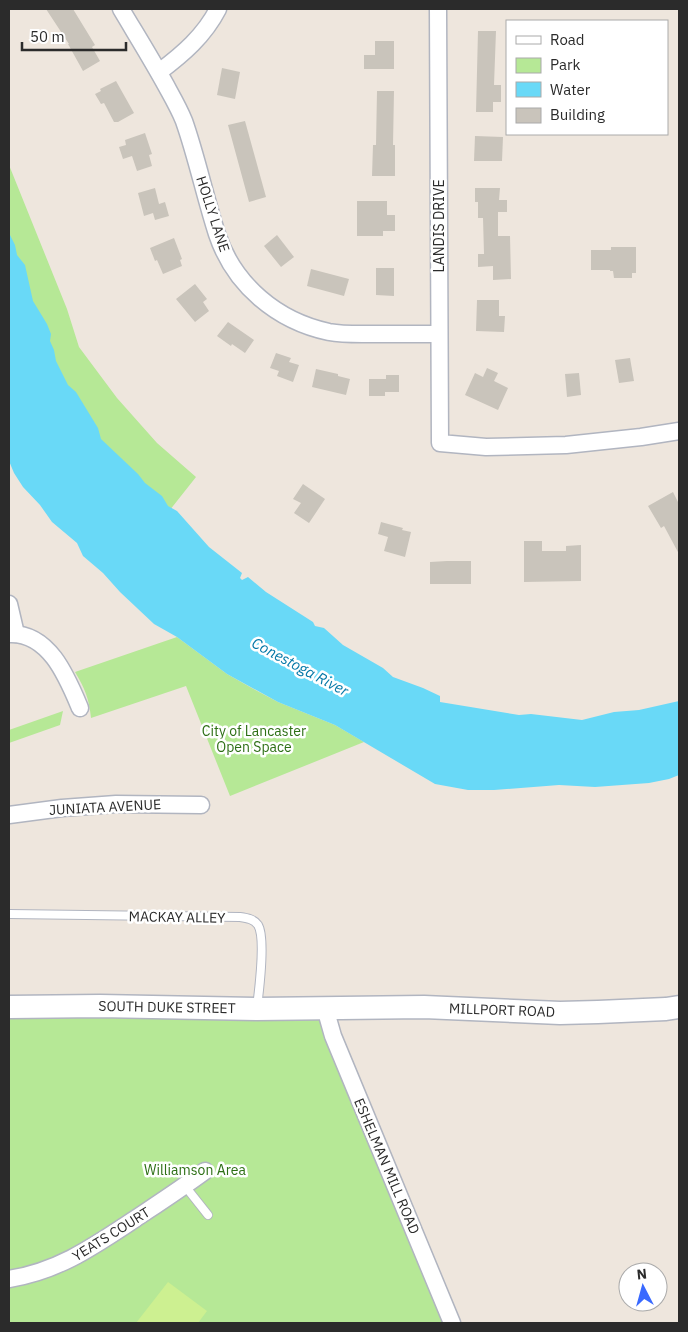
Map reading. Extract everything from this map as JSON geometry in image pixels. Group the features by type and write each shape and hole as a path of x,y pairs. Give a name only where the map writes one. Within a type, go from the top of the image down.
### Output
{"main road":[{"name":"SOUTH DUKE STREET","path":"9,1007 325,1008"},
{"name":"MILLPORT ROAD","path":"325,1008 424,1007 598,1012 679,1007"}],"street":[{"name":"HOLLY LANE","path":"121,9 159,72 183,119 226,257 253,292 269,306 288,318 308,327 331,332 358,334 439,334"},
{"path":"159,72 182,55 200,36 218,9"},
{"name":"LANDIS DRIVE","path":"438,9 440,443 486,446 566,445 679,431"},
{"path":"9,604 12,634 33,639 54,658 70,683 80,708"},
{"name":"JUNIATA AVENUE","path":"9,815 62,808 116,804 201,805"},
{"name":"ESHELMAN MILL ROAD","path":"325,1008 333,1036 452,1323"},
{"name":"YEATS COURT","path":"9,1279 46,1270 95,1246 205,1171"}],"lane":[{"name":"MACKAY ALLEY","path":"9,914 240,917 250,919 258,925 261,934 261,976 257,1009"},
{"path":"185,1186 208,1215"}],"green space":[{"path":"9,165 67,309 79,347 117,398 157,443 196,477 158,525 9,334"},
{"name":"City of Lancaster Open Space","path":"177,637 227,674 250,687 278,702 335,725 364,742 230,796 186,686 91,718 86,694 75,672"},
{"path":"63,711 60,725 9,743 9,730"},
{"name":"Williamson Area","path":"9,1016 318,1017 444,1323 9,1323"},
{"path":"168,1282 207,1311 198,1323 136,1323"}],"water":[{"name":"Conestoga River","path":"9,233 15,245 17,255 25,265 33,301 51,334 50,341 56,361 68,385 76,392 98,428 101,439 145,483 162,496 168,506 177,511 209,547 242,573 240,578 242,580 248,577 266,592 313,622 315,626 324,628 343,645 383,668 393,677 440,696 440,702 519,715 531,714 582,720 614,712 639,710 679,701 679,775 649,783 595,787 559,785 468,790 435,784 335,725 278,702 227,674 177,637 154,624 103,573 83,556 77,543 52,522 40,505 23,487 9,461"}],"building":[{"path":"46,9 73,9 95,45 92,47 100,61 83,71 69,44"},
{"path":"478,31 496,31 494,85 501,85 501,102 493,102 493,112 476,112"},
{"path":"375,41 394,41 394,69 364,69 364,55 375,55"},
{"path":"222,68 240,72 235,99 217,95"},
{"path":"116,81 134,113 118,122 114,122 104,103 101,104 95,94 101,91 100,89"},
{"path":"377,91 394,91 393,145 395,145 395,176 372,176 373,145 376,145"},
{"path":"245,121 266,197 249,202 228,125"},
{"path":"145,133 152,154 149,155 152,166 137,171 132,156 123,159 119,147 126,145 125,140"},
{"path":"475,136 503,137 502,161 474,161"},
{"path":"155,188 159,204 165,202 169,216 155,220 153,213 144,216 138,193"},
{"path":"475,188 500,188 499,200 507,200 507,212 498,212 498,236 510,236 511,279 493,280 493,266 478,267 478,254 484,254 483,218 478,218 478,202 475,202"},
{"path":"357,201 387,201 387,215 395,215 395,231 383,231 383,236 357,236"},
{"path":"277,235 294,257 281,267 264,246"},
{"path":"174,238 182,259 180,260 182,266 163,274 150,248"},
{"path":"611,247 636,247 636,273 632,273 632,278 614,278 613,271 610,270 591,270 591,250 611,250"},
{"path":"376,268 394,268 394,296 376,295"},
{"path":"311,269 349,279 344,296 307,286"},
{"path":"195,284 207,299 203,302 209,311 195,322 176,299"},
{"path":"477,300 499,300 499,316 505,316 504,332 476,331"},
{"path":"228,322 254,340 245,353 217,336"},
{"path":"276,353 291,358 289,362 299,365 293,382 277,376 279,371 270,368"},
{"path":"630,358 634,381 619,383 615,360"},
{"path":"487,368 498,373 494,381 508,388 498,410 465,395 475,373 483,377"},
{"path":"316,369 350,379 346,395 312,387"},
{"path":"579,373 581,395 567,397 565,374"},
{"path":"386,375 399,375 399,392 385,392 385,396 369,396 369,379 386,379"},
{"path":"303,484 325,499 309,523 294,513 301,503 293,499"},
{"path":"673,492 679,504 679,554 664,526 661,528 648,506"},
{"path":"381,522 411,532 405,557 384,551 388,537 378,534"},
{"path":"524,541 542,541 542,551 566,551 566,546 581,545 581,581 524,582"},
{"path":"471,561 471,584 430,584 430,562"}]}
